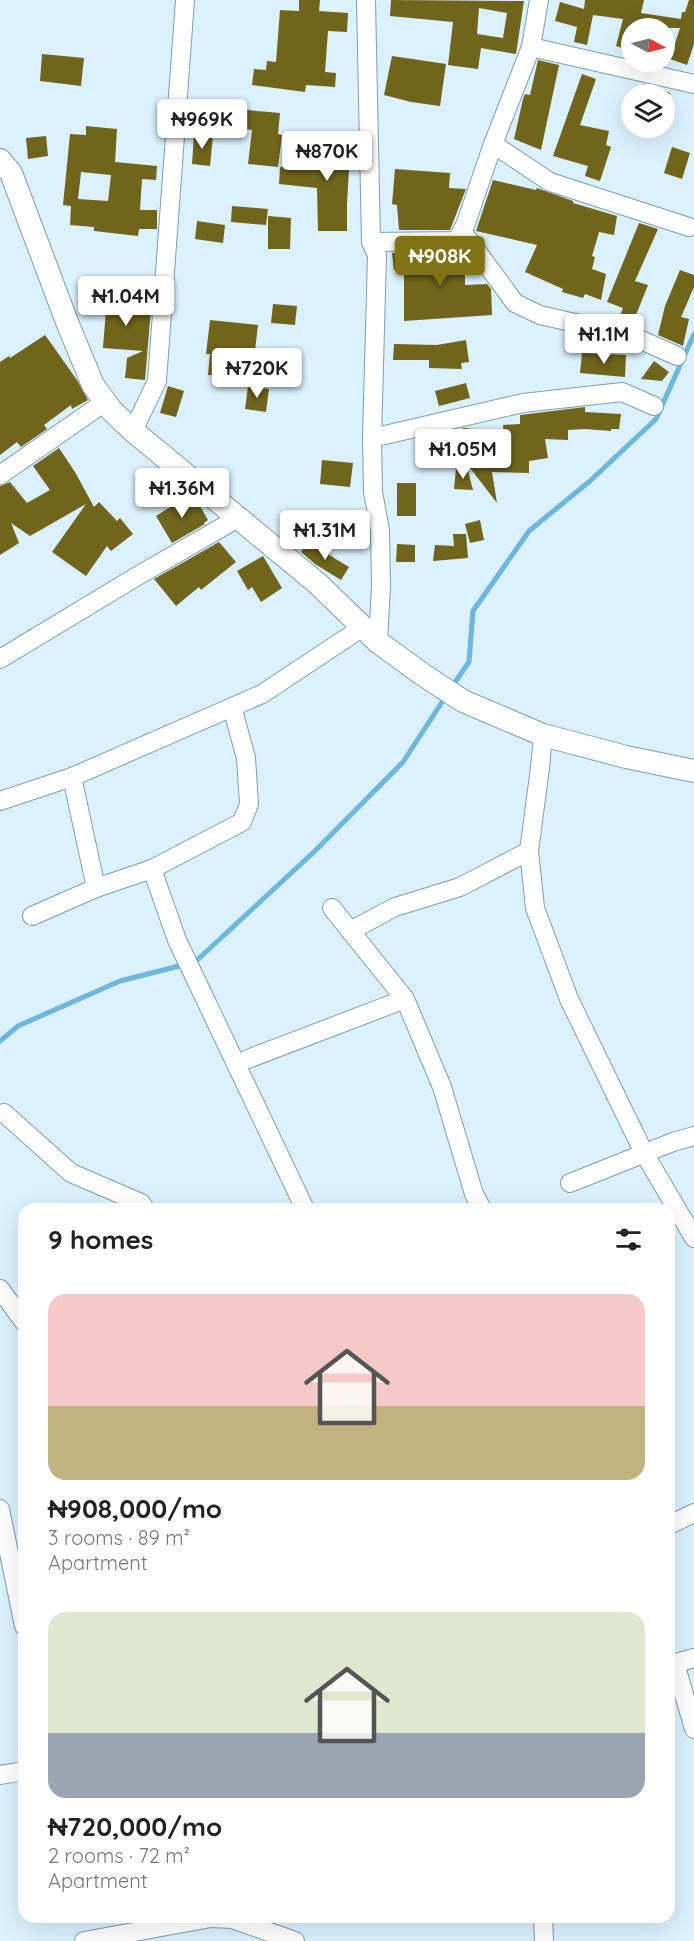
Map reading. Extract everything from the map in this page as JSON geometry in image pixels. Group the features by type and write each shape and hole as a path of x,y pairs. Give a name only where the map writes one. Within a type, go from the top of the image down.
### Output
{"street":[{"path":"133,431 158,381 185,0"},
{"path":"366,0 371,242 377,255 372,438 373,492 380,541 381,586 371,635"},
{"path":"371,242 457,241 531,47 539,0"},
{"path":"531,47 694,84"},
{"path":"493,144 550,182 689,227"},
{"path":"0,160 11,173 93,385 112,411 133,431 317,584 371,635 422,674 463,701 543,735 626,757 694,771"},
{"path":"462,231 515,303 540,315 632,336 677,356"},
{"path":"372,438 523,403 622,392 654,406"},
{"path":"0,475 105,402"},
{"path":"0,659 238,518"},
{"path":"0,801 72,777 262,694 371,635"},
{"path":"32,916 96,888 152,869 242,822 249,804 246,758 232,707"},
{"path":"543,735 529,851 535,908 568,999 644,1153 673,1203"},
{"path":"72,777 96,888"},
{"path":"350,931 395,907 460,887 529,851"},
{"path":"152,869 177,940 302,1203"},
{"path":"332,909 405,999 442,1087 474,1194 479,1203"},
{"path":"248,1059 405,999"},
{"path":"4,1113 71,1173 141,1203"},
{"path":"570,1183 673,1142 694,1136"},
{"path":"675,1206 694,1238"},
{"path":"0,1289 18,1314"},
{"path":"0,1509 18,1597"},
{"path":"675,1522 694,1513"},
{"path":"675,1663 694,1658"},
{"path":"675,1673 694,1729"},
{"path":"0,1774 18,1772"},
{"path":"244,1923 296,1941"},
{"path":"543,1923 544,1941"},
{"path":"84,1941 179,1927"}],"building":[{"path":"299,0 320,0 319,11 348,13 347,32 328,31 325,72 336,73 335,87 306,85 305,92 252,85 254,69 266,70 267,61 276,62 280,10 299,11"},
{"path":"391,0 524,1 516,54 481,48 478,69 448,65 453,22 390,16","holes":["479,8 507,13 503,38 477,34"]},
{"path":"585,0 644,0 641,13 674,18 621,19 593,15 587,45 574,42 577,27 555,21 560,2 584,9"},
{"path":"689,0 694,0 694,44 687,65 675,61 675,44 680,28 675,28 675,18 681,19"},
{"path":"621,27 621,48 616,46"},
{"path":"42,54 84,58 81,86 40,81"},
{"path":"392,56 446,64 440,106 384,95"},
{"path":"538,60 559,65 541,150 514,139 523,99 525,94 530,95"},
{"path":"582,74 596,79 580,125 609,131 606,145 611,147 600,181 585,176 588,166 553,156"},
{"path":"247,110 280,113 278,134 282,135 278,167 248,164 252,130 245,129"},
{"path":"86,126 117,129 115,162 157,166 156,180 142,179 140,210 157,210 157,229 139,229 138,236 94,231 94,227 70,225 71,206 63,205 70,134 86,135","holes":["81,172 111,175 108,201 78,199"]},
{"path":"194,134 213,135 210,166 192,164"},
{"path":"322,134 351,137 347,231 318,231 317,188 279,184 280,167 319,170"},
{"path":"46,136 48,156 28,159 26,138"},
{"path":"672,147 690,153 682,179 664,173"},
{"path":"395,169 450,173 449,188 466,189 450,230 399,230 397,205 392,204"},
{"path":"493,180 536,190 537,188 573,201 573,203 617,216 614,235 599,232 592,256 595,257 592,269 606,274 601,300 585,294 583,298 562,292 563,289 525,272 537,245 476,231"},
{"path":"232,206 268,209 266,225 231,222"},
{"path":"268,216 291,218 290,249 268,249"},
{"path":"197,221 225,225 223,243 195,239"},
{"path":"639,223 658,229 635,281 648,285 632,325 618,321 623,308 607,302"},
{"path":"463,251 469,260 465,260 465,285 487,284 491,289 492,315 404,321 404,268 394,270 392,253"},
{"path":"680,270 694,275 694,287 681,317 689,319 683,346 658,335 665,306"},
{"path":"89,292 122,295 122,292 152,297 145,380 125,378 127,358 143,351 103,348 106,309 87,307"},
{"path":"273,304 297,306 295,325 271,323"},
{"path":"210,320 258,325 254,359 249,359 247,378 208,375 210,354 206,354"},
{"path":"45,335 77,380 88,400 72,409 71,405 44,425 47,429 21,447 17,442 0,455 0,362"},
{"path":"466,340 469,362 461,363 462,369 429,368 429,360 393,360 394,344 437,345"},
{"path":"582,353 626,355 625,377 580,373"},
{"path":"654,361 669,372 662,381 641,379"},
{"path":"466,383 470,398 439,406 435,391"},
{"path":"168,386 184,391 176,417 160,413"},
{"path":"248,386 269,389 266,412 245,409"},
{"path":"585,407 585,412 621,414 619,429 611,429 611,431 568,430 568,440 545,439 548,458 529,461 529,473 492,472 497,503 469,467 506,460 503,425 520,424 520,415"},
{"path":"465,428 473,429 469,467 467,464 467,466 442,464 445,433"},
{"path":"59,448 94,507 99,502 117,521 120,518 133,534 111,551 107,546 86,576 52,552 86,504 30,536 11,523 19,543 0,555 0,486 10,482 27,503 50,490 33,466"},
{"path":"322,460 353,463 350,487 320,484"},
{"path":"467,467 473,490 454,489 456,469"},
{"path":"397,483 416,483 416,516 397,516"},
{"path":"189,495 197,501 208,520 172,543 156,516"},
{"path":"480,520 484,540 470,543 465,524"},
{"path":"453,534 466,534 468,558 433,561 435,545 454,546"},
{"path":"219,542 236,562 201,590 199,587 176,606 154,579"},
{"path":"308,542 349,567 341,580 315,564 301,552"},
{"path":"397,544 415,545 415,562 396,562"},
{"path":"263,556 282,588 261,602 252,587 248,590 237,571"}],"waterway":[{"path":"451,688 469,662 473,611 529,531 590,481 656,419 694,334"},
{"path":"0,1041 18,1026 120,981 195,962 316,850 403,762 446,696"}]}
